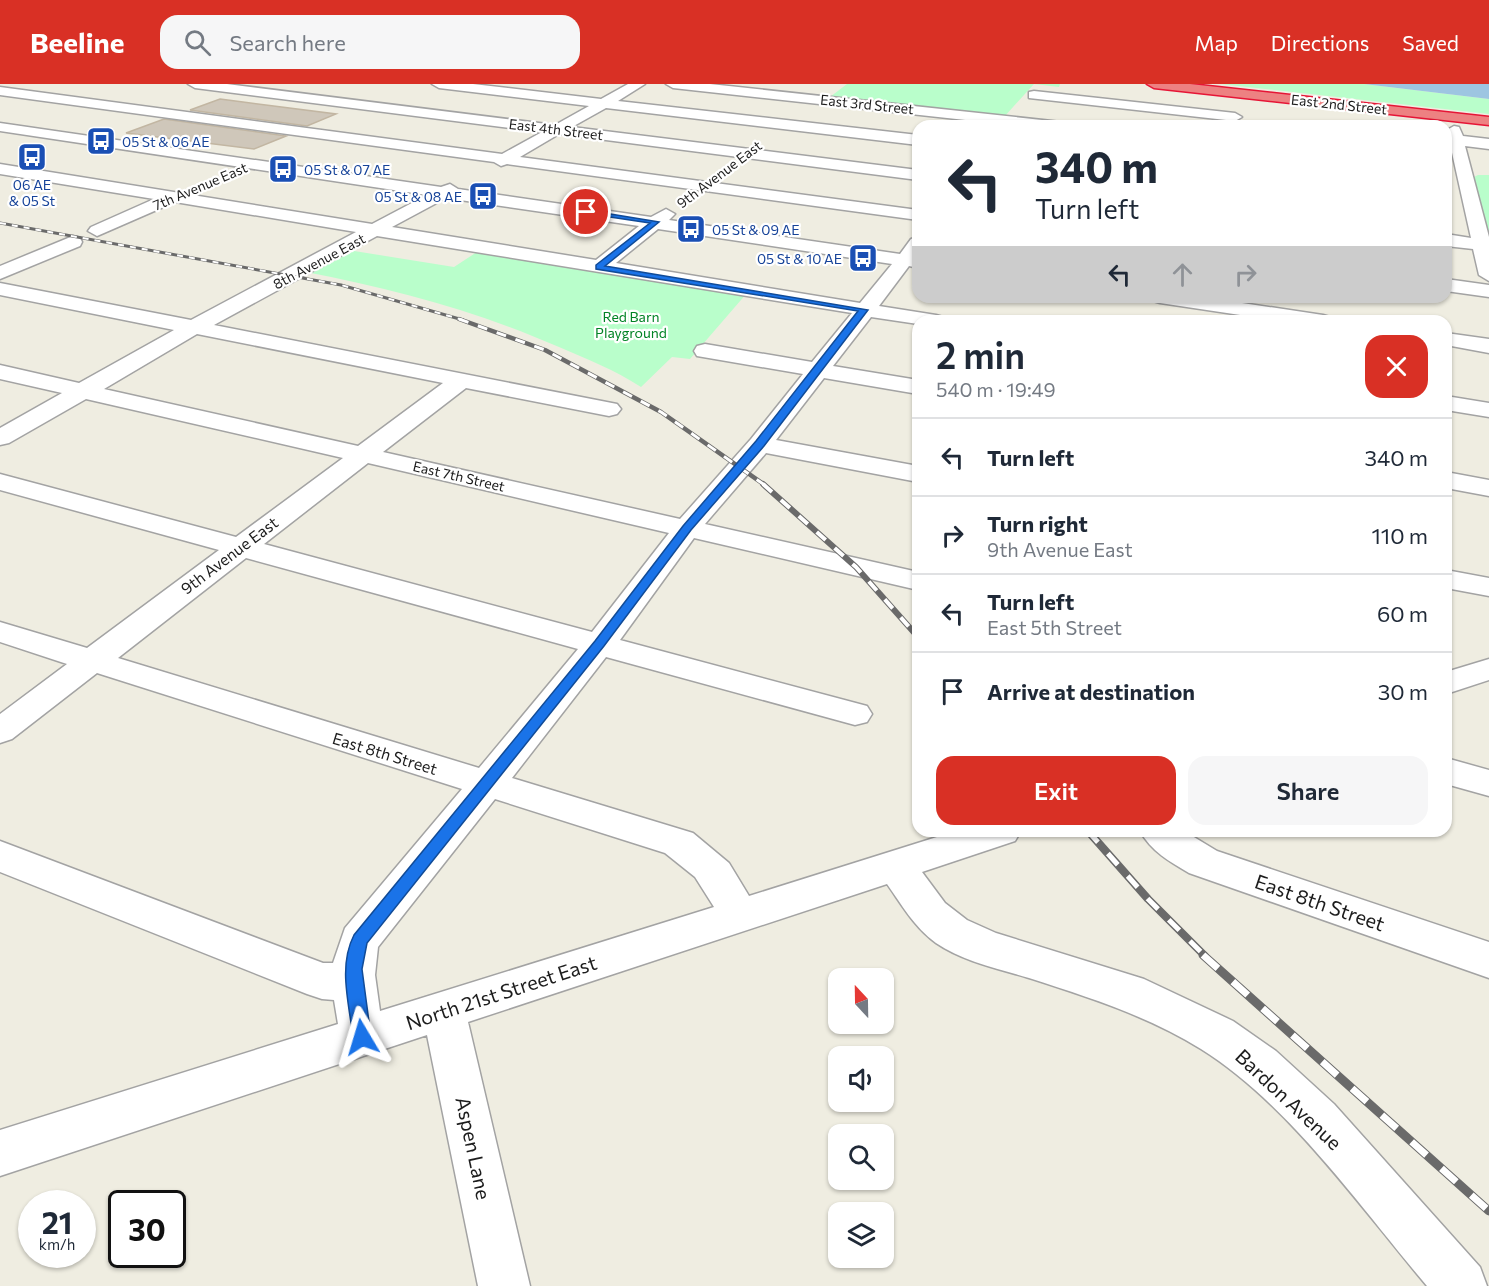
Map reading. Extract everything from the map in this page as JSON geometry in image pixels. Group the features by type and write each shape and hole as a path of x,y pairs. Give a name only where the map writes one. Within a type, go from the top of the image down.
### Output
{"highway":[{"name":"East 2nd Street","path":"1154,84 1489,118"},
{"name":"East 2nd Street","path":"1202,84 1489,118"}],"street":[{"name":"East 4th Street","path":"195,84 228,86 912,174"},
{"name":"8th Avenue East","path":"0,438 192,328 446,192 638,84"},
{"name":"East 3rd Street","path":"673,84 820,99 981,120"},
{"name":"9th Avenue East","path":"599,267 747,152 840,84"},
{"path":"127,122 228,86"},
{"path":"428,88 604,104 912,139"},
{"name":"7th Avenue East","path":"218,178 428,88"},
{"path":"1015,120 1037,90 1228,120"},
{"path":"0,91 912,214"},
{"path":"1234,120 1243,93"},
{"path":"0,127 656,222 912,255"},
{"path":"0,168 107,129"},
{"path":"1489,144 1455,135 1454,168 1462,202 1486,245 1489,275"},
{"path":"0,168 912,317"},
{"path":"1454,168 1480,171"},
{"name":"7th Avenue East","path":"97,231 196,187"},
{"path":"1452,241 1486,245"},
{"path":"0,273 73,242"},
{"path":"362,1037 354,956 360,940 600,644 687,528 760,444 864,310 912,257"},
{"path":"1452,286 1489,291"},
{"path":"0,289 609,409"},
{"path":"1208,303 1285,315"},
{"path":"1452,340 1489,345"},
{"path":"705,351 912,386"},
{"name":"East 7th Street","path":"0,372 912,579"},
{"name":"9th Avenue East","path":"0,731 460,381"},
{"path":"1452,404 1489,410"},
{"path":"760,444 912,473"},
{"path":"1452,481 1489,488"},
{"path":"0,482 855,714"},
{"path":"1452,580 1489,587"},
{"name":"East 8th Street","path":"0,632 679,843 706,862 723,882 738,916"},
{"path":"1452,681 1489,669"},
{"path":"1452,773 1489,783"},
{"name":"North 21st Street East","path":"0,1153 983,837"},
{"name":"East 8th Street","path":"1166,837 1179,849 1203,862 1489,960"},
{"path":"0,856 322,981 355,981"},
{"name":"Bardon Avenue","path":"895,865 932,915 952,932 985,948 1129,992 1217,1035 1260,1066 1317,1120 1461,1286"},
{"name":"Aspen Lane","path":"444,1011 504,1286"}],"green space":[{"path":"847,84 1034,84 1004,117 830,97"},
{"path":"1034,84 1060,84 1059,87"},
{"path":"1220,84 1364,84 1489,99 1489,114"},
{"path":"1489,175 1489,240 1474,177"},
{"name":"Red Barn Playground","path":"348,250 454,267 480,250 747,293 690,359 672,357 641,387 590,360 497,322 435,302 306,272"}],"water":[{"path":"1364,84 1489,84 1489,99"}],"building":[{"path":"220,99 336,114 307,126 190,110"},
{"path":"164,119 286,136 254,149 126,133"}],"railway":[{"path":"0,223 341,285 463,320"},
{"path":"459,319 545,350 661,412 766,486"},
{"path":"763,484 856,567 912,630"},
{"path":"1093,837 1148,899 1205,956"},
{"path":"1203,955 1489,1211"}],"place":[{"name":"05 St & 06 AE","path":"101,141"},
{"name":"06 AE & 05 St","path":"32,157"},
{"name":"05 St & 07 AE","path":"283,169"},
{"name":"05 St & 08 AE","path":"483,196"},
{"name":"05 St & 09 AE","path":"691,229"},
{"name":"05 St & 10 AE","path":"863,258"}],"route":[{"path":"362,1037 353,969 354,956 360,940 600,644 687,528 760,444 864,310 599,267 656,222 586,212"}]}
